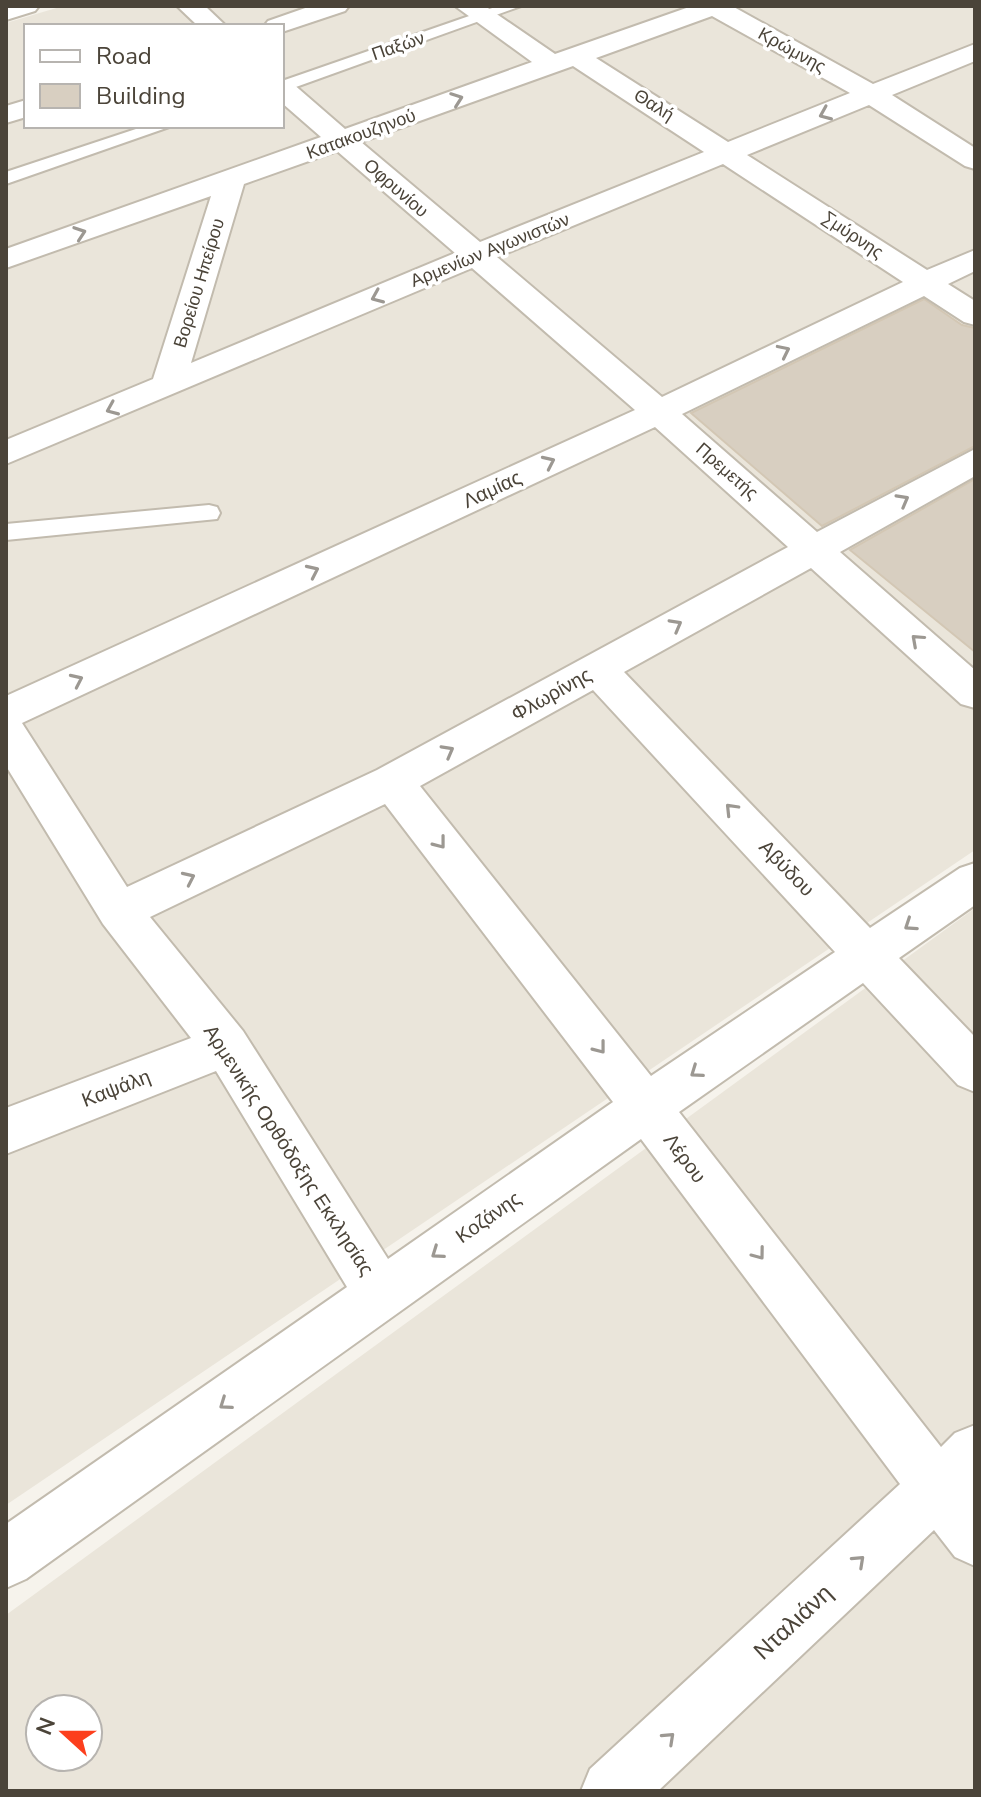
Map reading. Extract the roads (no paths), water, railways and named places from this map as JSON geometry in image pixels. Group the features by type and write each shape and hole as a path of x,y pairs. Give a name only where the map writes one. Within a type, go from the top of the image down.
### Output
{"street":[{"path":"6,12 26,6"},
{"path":"190,6 211,24"},
{"path":"283,24 336,6"},
{"name":"Κατακουζηνού","path":"6,259 714,6"},
{"name":"Κρώμνης","path":"714,6 871,94 975,160"},
{"name":"Θαλή","path":"476,11 731,154"},
{"name":"Αρμενίων Αγωνιστών","path":"6,453 473,256 731,154 975,52"},
{"name":"Οφρυνίου","path":"284,90 473,256"},
{"name":"Σμύρνης","path":"731,154 975,315"},
{"name":"Βορείου Ηπείρου","path":"167,386 231,180"},
{"name":"Πρεμετής","path":"473,256 659,412 975,693"},
{"name":"Λαμίας","path":"6,713 659,412 975,259"},
{"name":"Φλωρίνης","path":"119,911 392,782 975,461"},
{"name":"Αβύδου","path":"597,669 975,1070"},
{"name":"Αρμενικής Ορθόδοξης Εκκλησίας","path":"6,732 119,911 226,1046 380,1293"},
{"name":"Λέρου","path":"392,782 646,1107 956,1470 975,1537"},
{"name":"Κοζάνης","path":"6,1559 380,1293 975,881"},
{"name":"Καψάλη","path":"6,1131 226,1046"},
{"name":"Νταλιάνη","path":"612,1791 956,1470"}],"lane":[{"name":"Παξών","path":"284,87 476,11 513,6"},
{"path":"6,178 157,128"},
{"path":"6,532 209,513"}]}
